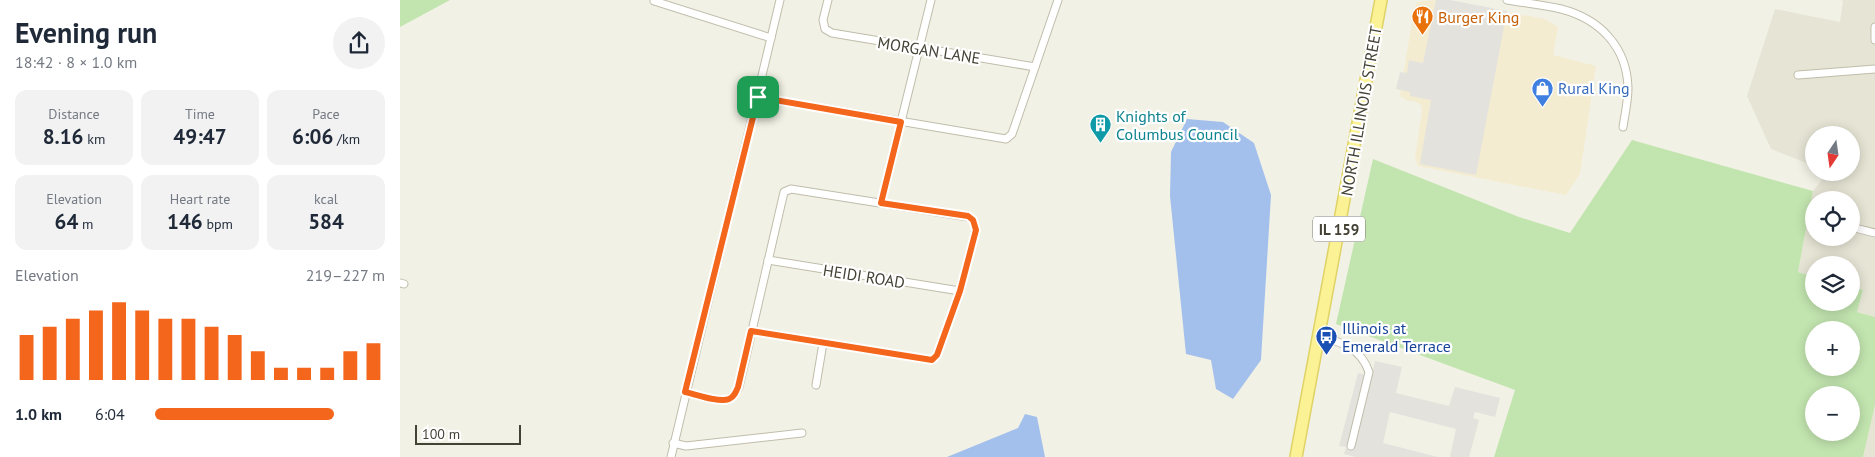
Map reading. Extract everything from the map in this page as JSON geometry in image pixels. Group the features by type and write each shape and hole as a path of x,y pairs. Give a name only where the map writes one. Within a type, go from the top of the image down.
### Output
{"main road":[{"name":"NORTH ILLINOIS STREET","path":"1296,457 1381,0"}],"street":[{"path":"671,457 780,0"},
{"name":"MORGAN LANE","path":"828,0 823,20 825,29 832,33 1035,67"},
{"path":"881,203 931,0"},
{"path":"758,97 1006,139 1012,134 1058,0"},
{"path":"1507,0 1574,13 1589,20 1608,34 1620,54 1627,77 1627,103 1622,126"},
{"path":"654,1 771,38"},
{"path":"1875,28 1875,40"},
{"path":"1798,75 1875,70"},
{"path":"685,392 721,400 735,395 784,192 791,189 968,216 973,220 976,230 960,291 937,355 932,360 751,331"},
{"path":"1860,230 1875,233"},
{"name":"HEIDI ROAD","path":"768,260 960,291"},
{"path":"1319,336 1345,343 1366,362 1369,372 1351,446"},
{"path":"816,385 823,343"},
{"path":"673,443 686,446 802,433"}],"shaded area":[{"path":"1435,0 1545,19 1558,27 1553,55 1596,66 1580,174 1566,195 1418,166 1415,158 1422,111 1421,105 1400,96 1414,10 1417,3"},
{"path":"1436,0 1450,0 1507,11 1476,175 1420,164 1431,100 1410,96 1410,92 1396,89 1400,72 1407,73 1409,60 1423,63"},
{"path":"1841,0 1875,0 1875,317 1857,312 1860,311 1863,291 1860,290 1860,256 1805,256 1805,274 1798,272 1805,234 1805,246 1860,246 1860,191 1813,191 1821,181 1860,181 1860,126 1805,126 1805,162 1771,149 1747,96 1775,9 1840,22 1843,1"},
{"path":"1375,361 1402,367 1396,393 1449,406 1455,387 1500,398 1495,417 1475,412 1473,418 1479,420 1469,457 1450,457 1456,429 1390,412 1383,443 1438,457 1355,457 1344,454 1346,447 1339,446 1358,373 1372,376"},
{"path":"1875,405 1875,457 1863,457"}],"green space":[{"path":"400,0 450,0 400,27"},
{"path":"1632,140 1813,191 1805,191 1805,234 1798,272 1805,274 1805,311 1857,311 1875,317 1875,405 1863,457 1494,457 1515,390 1336,324 1373,159 1519,217 1570,233"},
{"path":"1860,289 1863,290 1860,301"}],"water":[{"path":"1187,119 1223,122 1254,143 1271,195 1261,360 1233,399 1216,389 1211,360 1186,354 1170,196 1171,152"},
{"path":"1025,414 1037,417 1045,457 947,457 1018,428"}],"place":[{"name":"Burger King","path":"1422,36"},
{"name":"Rural King","path":"1542,107"},
{"name":"Knights of Columbus Council","path":"1100,144"},
{"name":"Illinois at Emerald Terrace","path":"1326,356"}],"route":[{"path":"758,97 901,122 881,203 968,216 973,220 976,230 960,291 937,355 932,360 751,331 735,395 721,400 685,392 758,97"}]}
